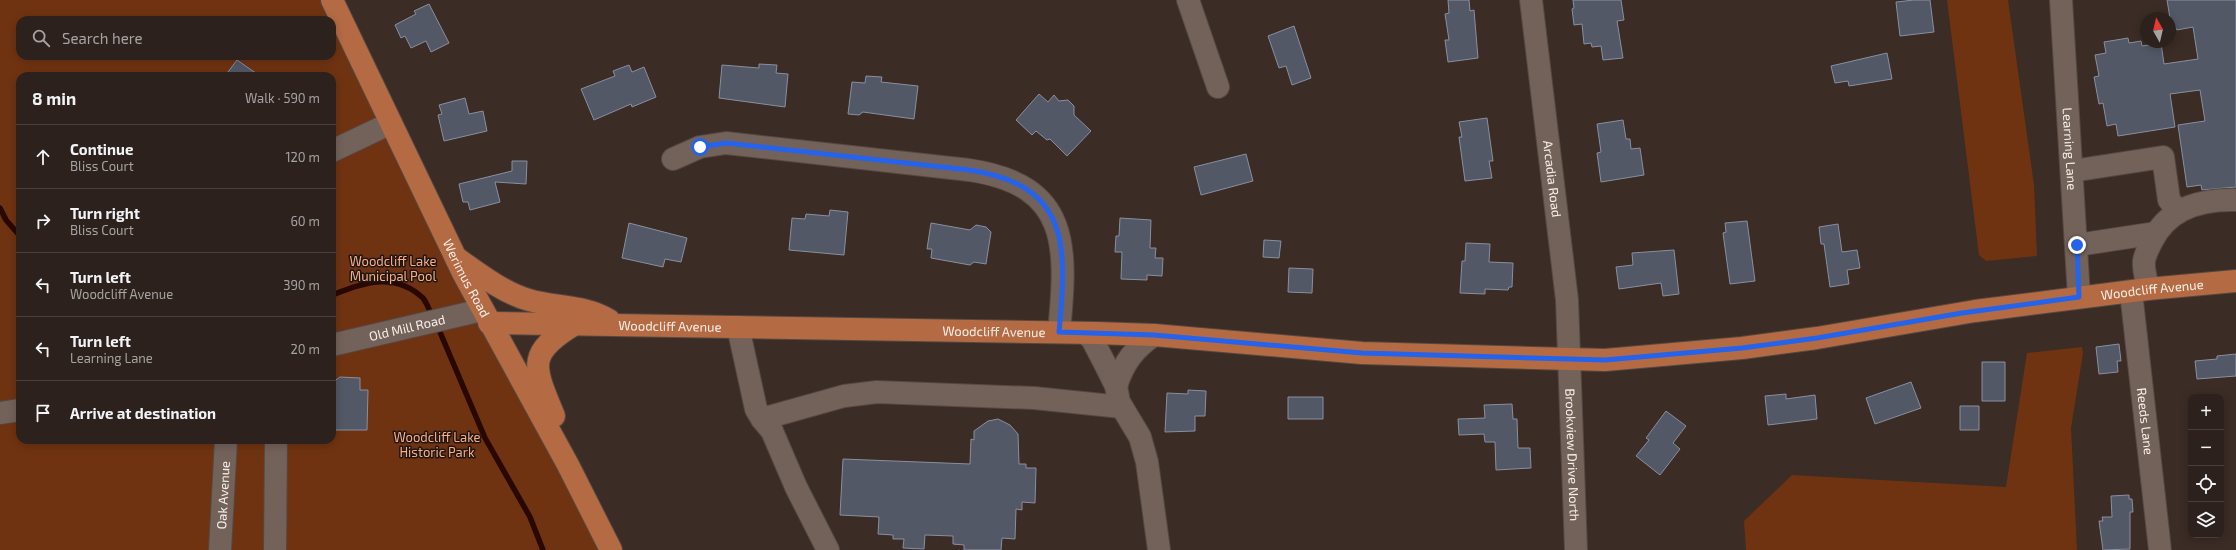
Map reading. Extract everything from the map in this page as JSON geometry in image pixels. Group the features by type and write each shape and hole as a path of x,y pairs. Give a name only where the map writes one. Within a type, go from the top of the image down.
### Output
{"main road":[{"name":"Werimus Road","path":"332,0 456,259 568,465 611,550"},
{"path":"456,259 504,289 528,300 581,308 600,314 617,324"},
{"name":"Woodcliff Avenue","path":"486,316 575,324 1154,335 1362,353 1605,360 1749,347 1817,338 1962,313 2079,297 2236,281"},
{"path":"568,465 560,432 539,378 538,362 544,346 557,335 575,324"}],"street":[{"path":"1188,0 1218,87"},
{"name":"Arcadia Road","path":"1531,0 1566,300 1570,359"},
{"name":"Learning Lane","path":"2061,0 2079,297"},
{"path":"336,149 391,123"},
{"path":"673,159 700,147 726,143 969,170 992,174 1016,182 1032,193 1046,208 1060,237 1064,275 1059,332"},
{"path":"2072,171 2163,156 2170,200 2178,211 2219,199 2236,200"},
{"name":"Reeds Lane","path":"2160,550 2140,290 2144,261 2156,233 2165,221 2178,211"},
{"path":"2077,245 2156,233"},
{"name":"Old Mill Road","path":"336,344 447,318 486,316"},
{"path":"738,327 753,400 762,419 772,432 796,487 828,550"},
{"path":"1085,333 1092,339 1116,386 1117,397 1140,437 1147,462 1159,550"},
{"path":"1116,386 1128,357 1138,346 1154,335"},
{"name":"Brookview Drive North","path":"1570,359 1576,550"},
{"path":"762,419 844,396 877,392 1034,398 1122,407"},
{"path":"0,414 16,411"},
{"name":"Oak Avenue","path":"220,550 226,444"},
{"path":"274,550 276,444"}],"green space":[{"name":"Woodcliff Lake Historic Park","path":"0,0 332,0 611,550 0,550"},
{"path":"1947,0 2008,0 2034,185 2037,256 1986,261 1979,255"},
{"path":"2082,347 2083,353 2071,428 2077,550 1746,550 1744,521 1792,475 2006,487 2027,353"}],"building":[{"path":"1448,0 1469,0 1470,11 1474,10 1478,58 1448,62 1445,40 1449,40 1445,14 1449,13"},
{"path":"1573,0 1621,0 1624,20 1617,21 1623,58 1603,60 1601,46 1592,47 1591,43 1584,44 1582,24 1574,25 1572,9 1574,8"},
{"path":"1930,0 1934,32 1900,36 1896,2"},
{"path":"2167,0 2236,0 2236,187 2202,190 2201,185 2187,187 2178,125 2205,121 2200,90 2170,94 2175,127 2118,136 2116,124 2107,126 2103,103 2099,104 2094,77 2099,76 2095,55 2106,53 2104,42 2128,38 2129,43 2140,41 2140,48 2162,48 2164,64 2198,59 2193,27 2177,30 2176,12 2169,12"},
{"path":"429,4 449,43 431,52 426,41 411,48 405,36 401,38 395,25 416,14 414,11"},
{"path":"1294,26 1311,78 1292,85 1286,66 1279,68 1268,36"},
{"path":"1887,53 1892,79 1849,86 1848,81 1835,83 1831,66"},
{"path":"237,60 254,72 228,72"},
{"path":"759,64 777,65 776,73 788,74 785,107 719,98 722,65 759,68"},
{"path":"629,65 632,72 644,67 656,97 632,107 631,104 594,120 581,89 615,76 613,71"},
{"path":"866,76 882,77 881,82 918,86 914,119 863,112 859,115 848,114 852,82 865,83"},
{"path":"1039,94 1048,102 1054,95 1059,101 1068,100 1074,106 1074,115 1091,131 1067,156 1050,139 1047,140 1036,131 1032,135 1016,120"},
{"path":"465,98 469,114 483,111 487,131 444,141 438,115 442,114 439,105"},
{"path":"1487,118 1493,161 1489,161 1492,178 1465,181 1459,137 1462,137 1459,122"},
{"path":"1623,120 1626,139 1630,139 1631,149 1640,148 1644,175 1601,182 1597,153 1601,152 1597,124"},
{"path":"1246,154 1253,181 1201,195 1194,167"},
{"path":"512,161 527,161 526,184 495,182 500,202 470,210 468,202 463,202 459,184 512,171"},
{"path":"830,210 848,212 844,255 789,250 792,218 805,219 806,214 829,216"},
{"path":"1120,218 1151,220 1150,248 1156,248 1155,258 1163,258 1162,276 1147,275 1147,280 1121,279 1122,252 1115,252 1116,236 1119,236"},
{"path":"1747,221 1755,281 1730,284 1723,233 1726,232 1725,223"},
{"path":"629,223 687,238 681,262 665,259 663,267 622,258"},
{"path":"931,223 970,230 976,225 986,227 991,232 986,264 974,262 970,265 931,258 932,249 927,249"},
{"path":"1838,224 1842,252 1857,250 1860,268 1847,270 1849,284 1830,287 1824,244 1821,244 1819,227"},
{"path":"1264,240 1281,241 1279,258 1263,257"},
{"path":"1466,243 1490,244 1489,262 1513,263 1512,287 1509,287 1508,290 1485,289 1485,294 1460,293 1462,261 1465,261"},
{"path":"1674,250 1679,294 1663,296 1661,283 1619,289 1616,267 1633,265 1632,253"},
{"path":"1289,268 1313,269 1312,293 1288,292"},
{"path":"2119,344 2121,361 2117,361 2118,372 2099,374 2096,347"},
{"path":"2236,354 2236,376 2197,379 2195,361 2217,359 2217,356"},
{"path":"1982,362 2005,362 2005,401 1982,401"},
{"path":"340,377 360,378 360,390 368,390 367,430 336,430 336,380"},
{"path":"1911,382 1921,408 1875,424 1866,398"},
{"path":"1188,390 1206,391 1205,416 1195,416 1195,431 1165,432 1167,393 1188,394"},
{"path":"1786,394 1786,399 1815,395 1817,419 1768,425 1765,396"},
{"path":"1288,397 1323,397 1323,419 1288,419"},
{"path":"1512,404 1513,419 1517,419 1518,448 1530,448 1531,468 1496,470 1495,442 1485,442 1484,434 1459,435 1458,419 1485,418 1484,405"},
{"path":"1960,406 1979,406 1979,430 1960,430"},
{"path":"1666,411 1686,426 1673,443 1680,449 1660,475 1636,456 1649,440 1646,438"},
{"path":"998,419 1010,425 1018,434 1019,464 1026,464 1026,468 1036,468 1035,503 1022,502 1022,510 1016,509 1015,539 1002,538 1001,550 964,550 964,545 953,544 953,536 925,535 924,549 903,548 904,539 893,539 893,535 878,534 879,517 840,515 843,459 970,464 971,439 974,440 974,431 988,421"},
{"path":"2129,495 2129,499 2132,499 2133,512 2130,512 2130,549 2103,550 2099,521 2103,521 2102,517 2112,517 2111,496"}],"waterway":[{"path":"0,208 6,220 16,231"},
{"path":"336,294 367,284 379,282 401,284 423,298 433,318"},
{"path":"437,325 485,438 530,517 543,550"}],"route":[{"path":"700,147 726,143 969,170 992,174 1016,182 1032,193 1046,208 1053,219 1060,237 1064,258 1064,275 1059,332 1154,335 1362,353 1605,360 1742,348 1817,338 1962,313 2079,297 2077,245"}],"park label":[{"name":"Woodcliff Lake Municipal Pool","path":"393,268"}]}
